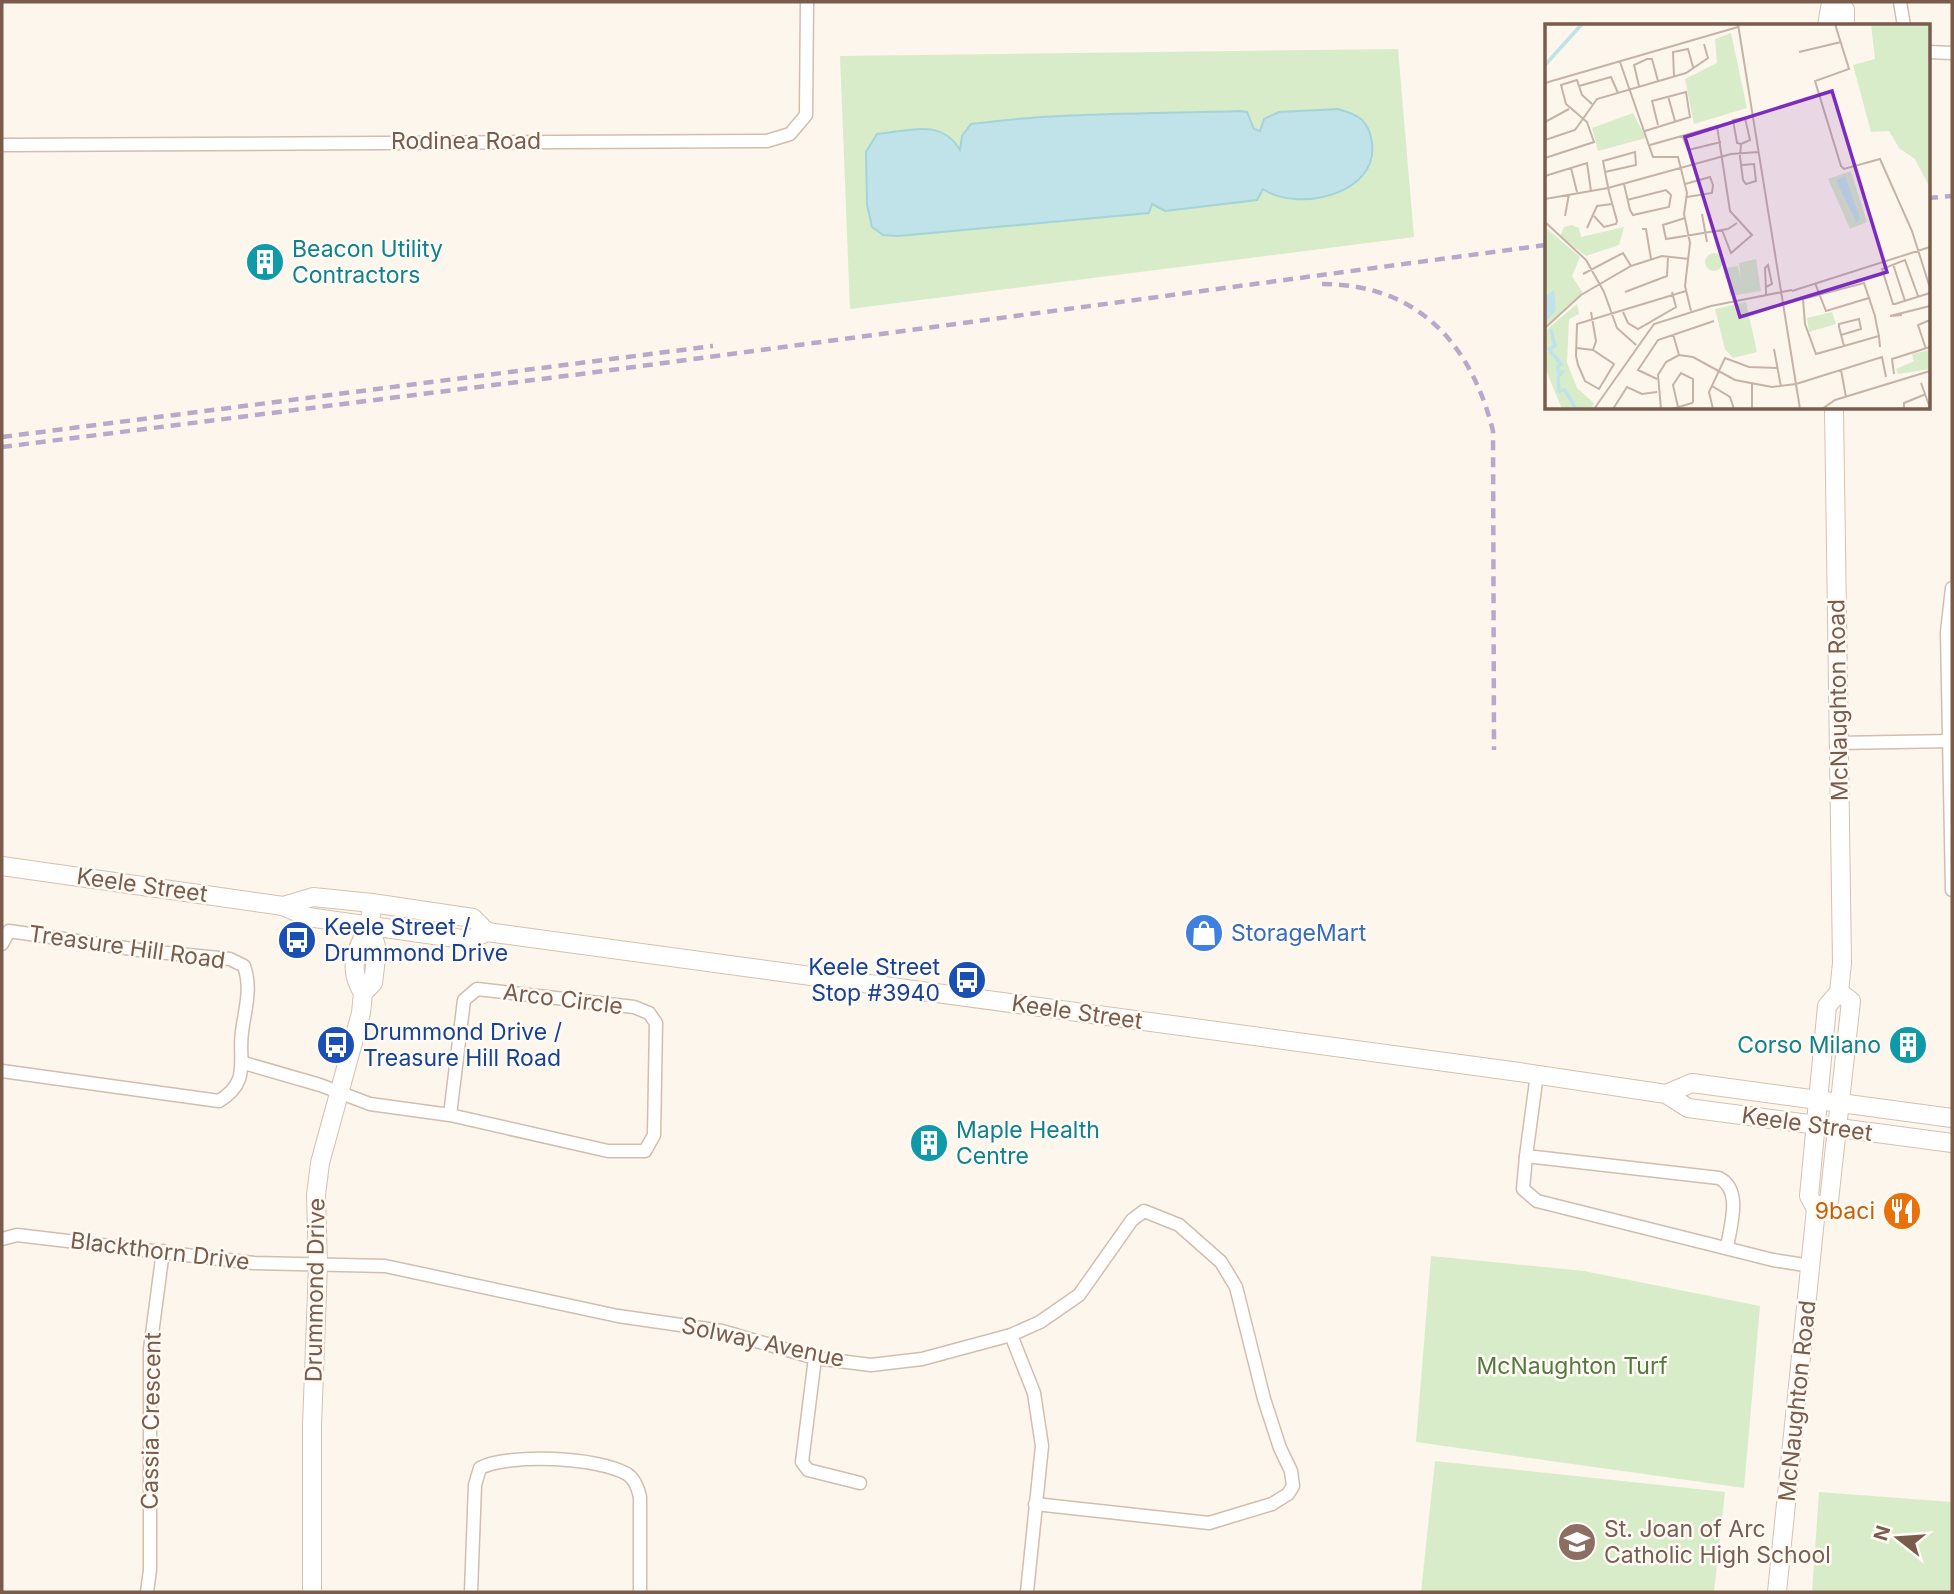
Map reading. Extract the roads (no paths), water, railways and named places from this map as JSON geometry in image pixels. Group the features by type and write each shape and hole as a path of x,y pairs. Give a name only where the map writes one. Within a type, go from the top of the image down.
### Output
{"main road":[{"path":"1827,24 1831,2"},
{"path":"1840,2 1845,10 1845,24"},
{"name":"McNaughton Road","path":"1777,1592 1816,1209 1809,1196 1827,1006 1839,992 1842,941 1834,410"},
{"name":"Keele Street","path":"2,866 283,906 309,917 469,940 487,932 1537,1074 1666,1094 1688,1108 1952,1143"},
{"name":"Keele Street","path":"283,906 313,897 372,903 473,918 487,932"},
{"name":"Drummond Drive","path":"312,1592 312,1426 318,1265 316,1195 363,993 354,977 358,947 370,925 372,903"},
{"name":"McNaughton Road","path":"1816,1209 1829,1200 1851,1001 1839,992"},
{"name":"Keele Street","path":"1666,1094 1692,1083 1952,1118"}],"street":[{"name":"Rodinea Road","path":"2,145 767,141 790,134 806,115 807,2"},
{"path":"1900,2 1904,24"},
{"path":"1930,52 1952,53"},
{"path":"1952,588 1947,632 1952,890"},
{"path":"1838,743 1951,741"},
{"name":"Treasure Hill Road","path":"2,944 9,931 146,951 230,959 244,966 250,983 241,1035 244,1063 230,1094 219,1101 2,1071"},
{"name":"Arco Circle","path":"340,1092 370,1104 450,1115 608,1151 645,1151 654,1135 656,1023 649,1013 634,1007 477,989 464,1000 450,1115"},
{"path":"244,1063 340,1092"},
{"path":"1537,1074 1523,1189 1537,1201 1773,1260 1811,1266"},
{"path":"1526,1156 1719,1178 1728,1184 1733,1193 1727,1248"},
{"name":"Solway Avenue","path":"318,1265 385,1266 618,1316 722,1331 815,1358 872,1365 895,1364 1011,1335 1040,1322 1079,1295 1132,1220 1143,1211 1179,1225 1221,1262 1236,1287 1247,1321 1264,1399 1293,1478 1287,1494 1272,1504 1209,1524 1035,1504"},
{"name":"Blackthorn Drive","path":"2,1239 17,1235 266,1264 318,1265"},
{"name":"Cassia Crescent","path":"147,1592 150,1570 150,1349 163,1251"},
{"path":"1011,1335 1034,1393 1042,1446 1027,1592"},
{"path":"815,1358 802,1462 808,1470 860,1483"},
{"path":"471,1592 475,1485 480,1468 515,1458 563,1460 608,1468 627,1474 636,1483 640,1497 640,1592"}],"water":[{"path":"1338,109 1352,114 1365,124 1372,143 1371,161 1363,175 1350,186 1333,194 1296,199 1278,196 1263,189 1257,200 1165,211 1152,204 1149,213 898,236 883,235 872,227 867,205 866,152 877,134 913,129 934,130 952,140 960,150 962,136 971,124 1004,120 1071,115 1240,111 1247,112 1254,129 1260,131 1264,119 1279,112"}],"railway":[{"path":"1930,198 1952,196"},
{"path":"2,447 589,373 1545,245"},
{"path":"1322,284 1356,287 1386,295 1412,307 1435,324 1454,346 1483,399 1493,431 1494,750"},
{"path":"2,437 713,346"}],"place":[{"name":"Beacon Utility Contractors","path":"265,262"},
{"name":"StorageMart","path":"1204,933"},
{"name":"Keele Street / Drummond Drive","path":"297,940"},
{"name":"Keele Street Stop #3940","path":"967,980"},
{"name":"Drummond Drive / Treasure Hill Road","path":"336,1045"},
{"name":"Corso Milano","path":"1908,1045"},
{"name":"Maple Health Centre","path":"929,1143"},
{"name":"9baci","path":"1902,1211"},
{"name":"St. Joan of Arc Catholic High School","path":"1577,1542"}],"park label":[{"name":"McNaughton Turf","path":"1572,1366"}]}
